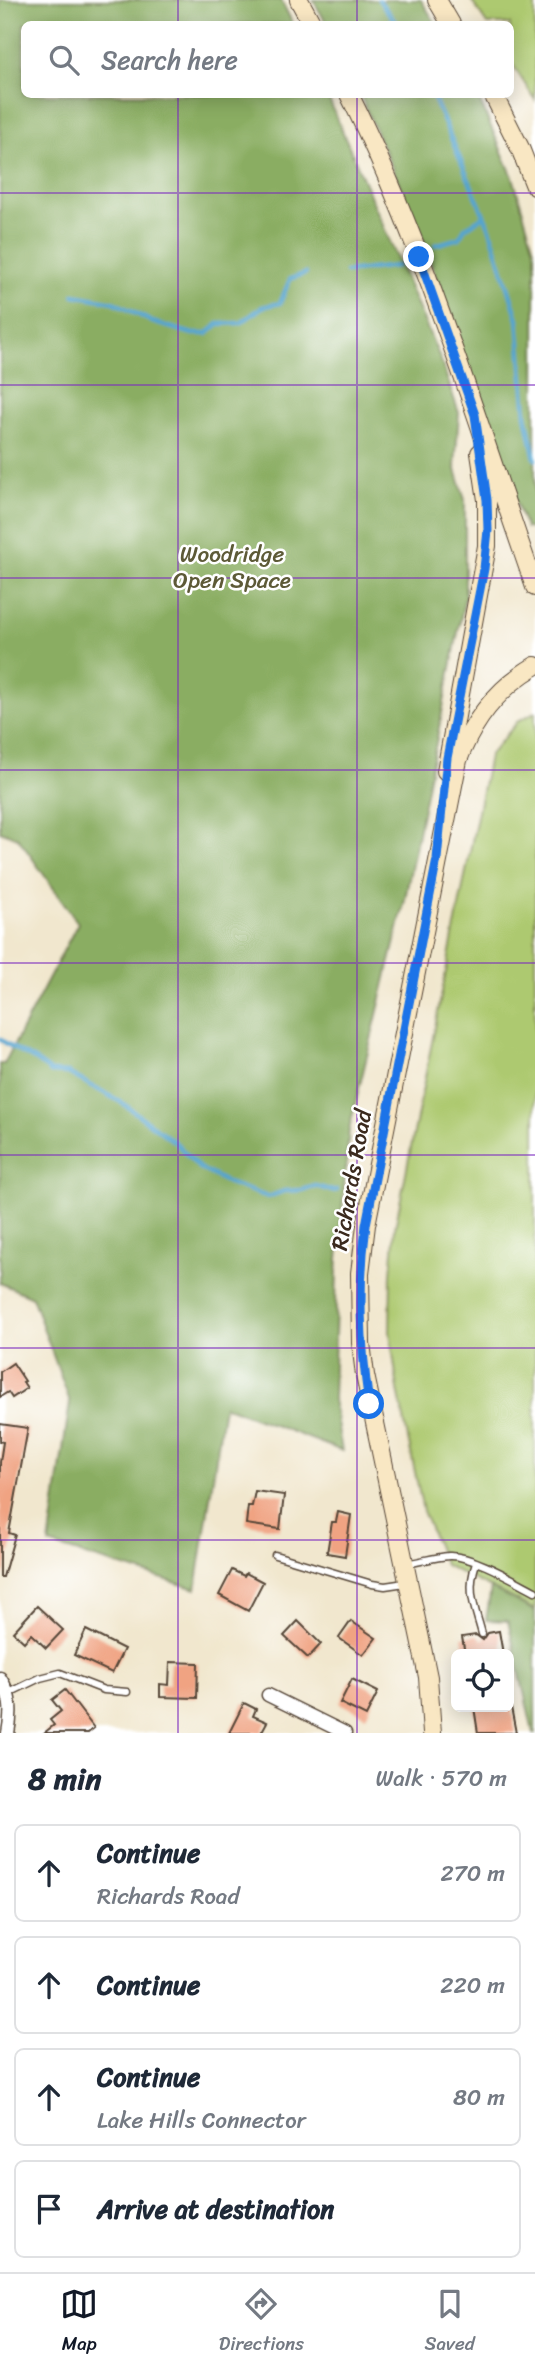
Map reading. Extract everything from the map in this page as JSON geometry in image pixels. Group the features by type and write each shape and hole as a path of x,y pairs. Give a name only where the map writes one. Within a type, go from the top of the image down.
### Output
{"main road":[{"path":"299,0 310,21"},
{"path":"437,0 449,21"},
{"path":"351,98 393,190 535,587"},
{"path":"495,98 535,186"},
{"path":"437,859 447,758 487,546 487,500 475,415"},
{"name":"Richards Road","path":"432,1733 428,1677 365,1375 361,1343 360,1273 370,1196 458,760 478,717 500,693 535,666"}],"street":[{"path":"4,1685 11,1705 8,1733"},
{"path":"268,1695 345,1733"}],"lane":[{"path":"275,1555 372,1584 385,1586 407,1583"},
{"path":"404,1564 449,1556 462,1557 535,1591"},
{"path":"476,1563 471,1586 473,1608 482,1634"},
{"path":"4,1685 60,1673 104,1690 127,1692"}],"green space":[{"name":"Woodridge Open Space","path":"0,0 281,0 292,21 21,21 21,98 328,98 440,358 459,413 455,466 465,500 465,597 404,904 349,1130 337,1271 333,1399 342,1451 224,1406 196,1589 49,1544 70,1402 32,1297 0,1283 0,1064 4,1064 78,923 18,838 0,831"},
{"path":"313,0 421,0 434,21 325,21"},
{"path":"471,0 535,0 535,100 514,67 514,21 485,21"},
{"path":"361,98 478,98 513,177 535,253 535,529 526,528 488,430 419,228"},
{"path":"535,712 535,1610 445,1565 423,1511 398,1390 390,1332 395,1228 489,756 518,721"},
{"path":"491,1588 535,1611 535,1733 508,1621 486,1620"}],"building":[{"path":"13,1363 27,1388 12,1398 8,1392 0,1397 0,1372"},
{"path":"0,1424 28,1428 9,1533 15,1535 3,1577 0,1577 0,1462 3,1442 0,1441"},
{"path":"255,1491 284,1495 280,1529 246,1524 248,1506 252,1506"},
{"path":"338,1512 351,1515 345,1556 327,1553 332,1522 336,1522"},
{"path":"232,1570 244,1576 246,1573 263,1582 248,1611 219,1595"},
{"path":"37,1606 63,1630 46,1648 31,1634 24,1642 13,1632"},
{"path":"298,1621 321,1644 308,1658 284,1636"},
{"path":"351,1621 376,1638 363,1655 339,1638"},
{"path":"86,1630 124,1649 112,1673 74,1655"},
{"path":"499,1631 502,1649 464,1649 462,1637 476,1635 483,1640 488,1633"},
{"path":"170,1662 198,1663 197,1698 160,1697 160,1684 169,1685"},
{"path":"352,1679 378,1692 366,1716 340,1703"},
{"path":"65,1690 94,1728 88,1733 44,1733 54,1725 50,1720 61,1711 52,1700"},
{"path":"244,1703 256,1709 253,1716 267,1722 261,1733 229,1733"},
{"path":"475,1712 512,1712 516,1733 478,1733"}],"waterway":[{"path":"379,0 395,21"},
{"path":"434,98 490,229 518,319 526,415 535,459"},
{"path":"435,245 459,238 465,228 484,216"},
{"path":"346,272 397,266"},
{"path":"74,295 114,302 152,322 193,334 207,334 218,324 241,323 262,307 280,303 290,279 306,273"},
{"path":"0,1039 51,1072 68,1073 121,1102 176,1143 199,1168 228,1183 268,1197 284,1191 316,1186 337,1190"}],"route":[{"path":"369,1404 361,1343 360,1273 366,1225 437,859 447,758 484,569 488,530 487,500 475,415 419,257"}]}
